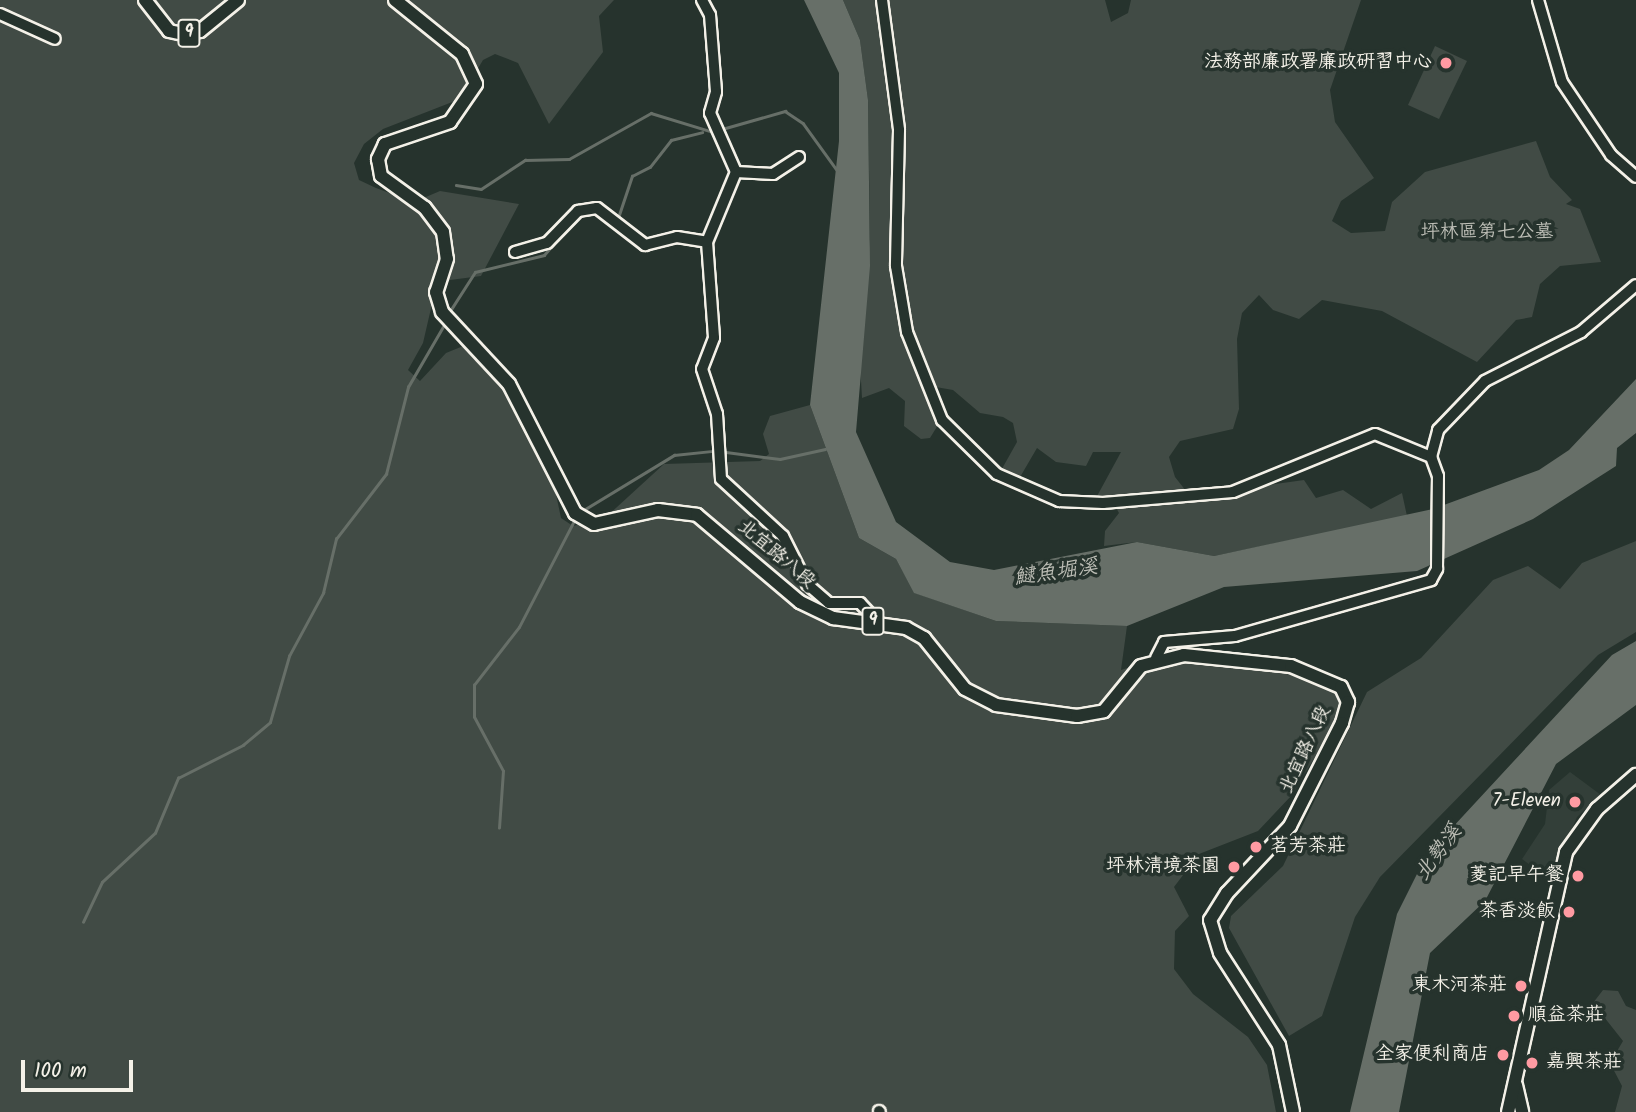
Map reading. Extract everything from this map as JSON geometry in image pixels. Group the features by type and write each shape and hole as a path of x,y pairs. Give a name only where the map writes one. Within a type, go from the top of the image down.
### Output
{"main road":[{"name":"9","path":"145,0 169,31 183,34 200,31 238,0"},
{"name":"北宜路八段","path":"395,0 462,54 476,84 450,122 385,144 378,159 381,176 425,208 443,232 447,259 436,292 442,312 509,384 568,506 594,524 658,510 697,515 816,612 877,621 924,638 976,699 1038,712 1104,710 1135,670 1156,658 1209,656 1292,666 1332,680 1346,696 1342,723 1290,826 1227,893 1210,920 1220,953 1279,1045 1293,1112"},
{"path":"1508,1112 1566,852 1597,809 1636,775"},
{"path":"1515,1083 1522,1112"}],"street":[{"path":"702,0 710,15 716,92 710,113 736,173 706,242 714,338 702,369 717,414 721,479 783,536 807,584 829,603 860,603 877,621"},
{"path":"883,0 899,130 897,266 907,332 942,420 997,474 1059,501 1103,503 1254,486 1375,434 1432,457"},
{"path":"1538,0 1562,82 1611,155 1636,177"},
{"path":"0,14 55,39"},
{"path":"736,173 773,174 799,157"},
{"path":"515,252 547,243 579,211 597,208 645,245 677,237 706,242"},
{"path":"1156,658 1164,642 1235,636 1325,606 1408,591 1430,580 1437,569 1436,496 1432,457 1438,430 1477,387 1581,332 1636,285"}],"shaded area":[{"path":"1570,772 1601,795 1577,817 1550,880 1522,859 1545,824 1549,790"}],"green space":[{"path":"0,0 614,0 599,16 603,52 549,124 518,63 495,54 483,60 460,99 383,129 364,144 354,163 359,180 376,188 414,202 440,191 519,204 481,276 450,280 435,291 423,343 408,370 420,381 446,353 478,340 488,349 552,475 561,518 573,526 605,518 664,464 760,461 769,454 763,434 770,416 810,405 859,538 896,559 915,593 996,621 1127,626 1121,670 1156,659 1323,677 1340,687 1346,705 1292,795 1258,831 1199,854 1174,887 1189,916 1175,931 1174,969 1193,994 1248,1037 1267,1065 1276,1112 0,1112"},
{"name":"坪林區第七公墓","path":"843,0 1105,0 1111,22 1128,13 1131,0 1361,0 1330,90 1335,122 1374,178 1341,201 1332,221 1351,233 1385,231 1392,202 1425,172 1536,141 1550,177 1572,200 1566,204 1580,209 1601,262 1560,266 1540,284 1532,317 1516,320 1477,362 1382,311 1322,300 1299,319 1273,310 1259,295 1242,313 1237,339 1239,409 1233,429 1180,441 1169,457 1175,477 1190,496 1304,480 1316,498 1343,490 1371,509 1402,493 1407,516 1214,556 1137,542 1104,546 1105,531 1119,513 1113,502 1096,498 1121,452 1093,452 1086,466 1056,462 1037,448 1016,484 999,474 1017,442 1013,423 1003,417 980,413 953,390 930,386 928,404 938,425 930,438 921,439 904,426 905,401 889,388 862,398 859,347 870,239 868,100 860,40"},
{"path":"1435,46 1467,61 1439,119 1408,105"},
{"path":"1636,541 1636,632 1598,655 1380,877 1355,917 1322,1016 1289,1036 1229,928 1231,916 1283,866 1367,692 1421,658 1493,580 1528,566 1560,589 1582,563"},
{"path":"1603,990 1618,991 1626,1006 1636,1010 1636,1112 1615,1112 1622,1086 1610,1063 1623,1041 1593,1003"}],"water":[{"name":"𩻸魚堀溪","path":"804,0 843,0 860,40 868,100 870,266 856,432 896,522 950,562 994,570 1137,542 1214,556 1433,509 1539,470 1569,450 1636,379 1636,433 1617,448 1616,466 1533,519 1417,571 1224,587 1127,626 996,621 914,593 896,559 859,538 810,405 839,141 839,73"},
{"name":"北勢溪","path":"1636,641 1636,705 1556,764 1485,901 1430,953 1399,1112 1350,1112 1397,914 1426,856 1612,655"}],"waterway":[{"path":"722,129 785,111 803,123 837,170"},
{"path":"456,185 481,189 525,160 569,159 651,113 713,132"},
{"path":"619,215 632,176 650,167 671,140 702,132"},
{"path":"450,311 475,272 544,255 567,229"},
{"path":"83,922 102,882 155,833 178,778 243,745 270,722 289,656 323,593 336,539 386,474 408,387 444,325"},
{"path":"726,452 780,459 825,449"},
{"path":"582,511 674,455 713,451"},
{"path":"499,828 503,771 474,717 474,685 519,627 575,519"}],"place":[{"name":"法務部廉政署廉政研習中心","path":"1446,63"},
{"name":"7-Eleven","path":"1575,802"},
{"name":"茗芳茶莊","path":"1256,847"},
{"name":"坪林清境茶園","path":"1234,867"},
{"name":"菱記早午餐","path":"1578,876"},
{"name":"茶香淡飯","path":"1569,912"},
{"name":"東木河茶莊","path":"1521,986"},
{"name":"順益茶莊","path":"1514,1016"},
{"name":"全家便利商店","path":"1503,1055"},
{"name":"嘉興茶莊","path":"1532,1063"}]}
